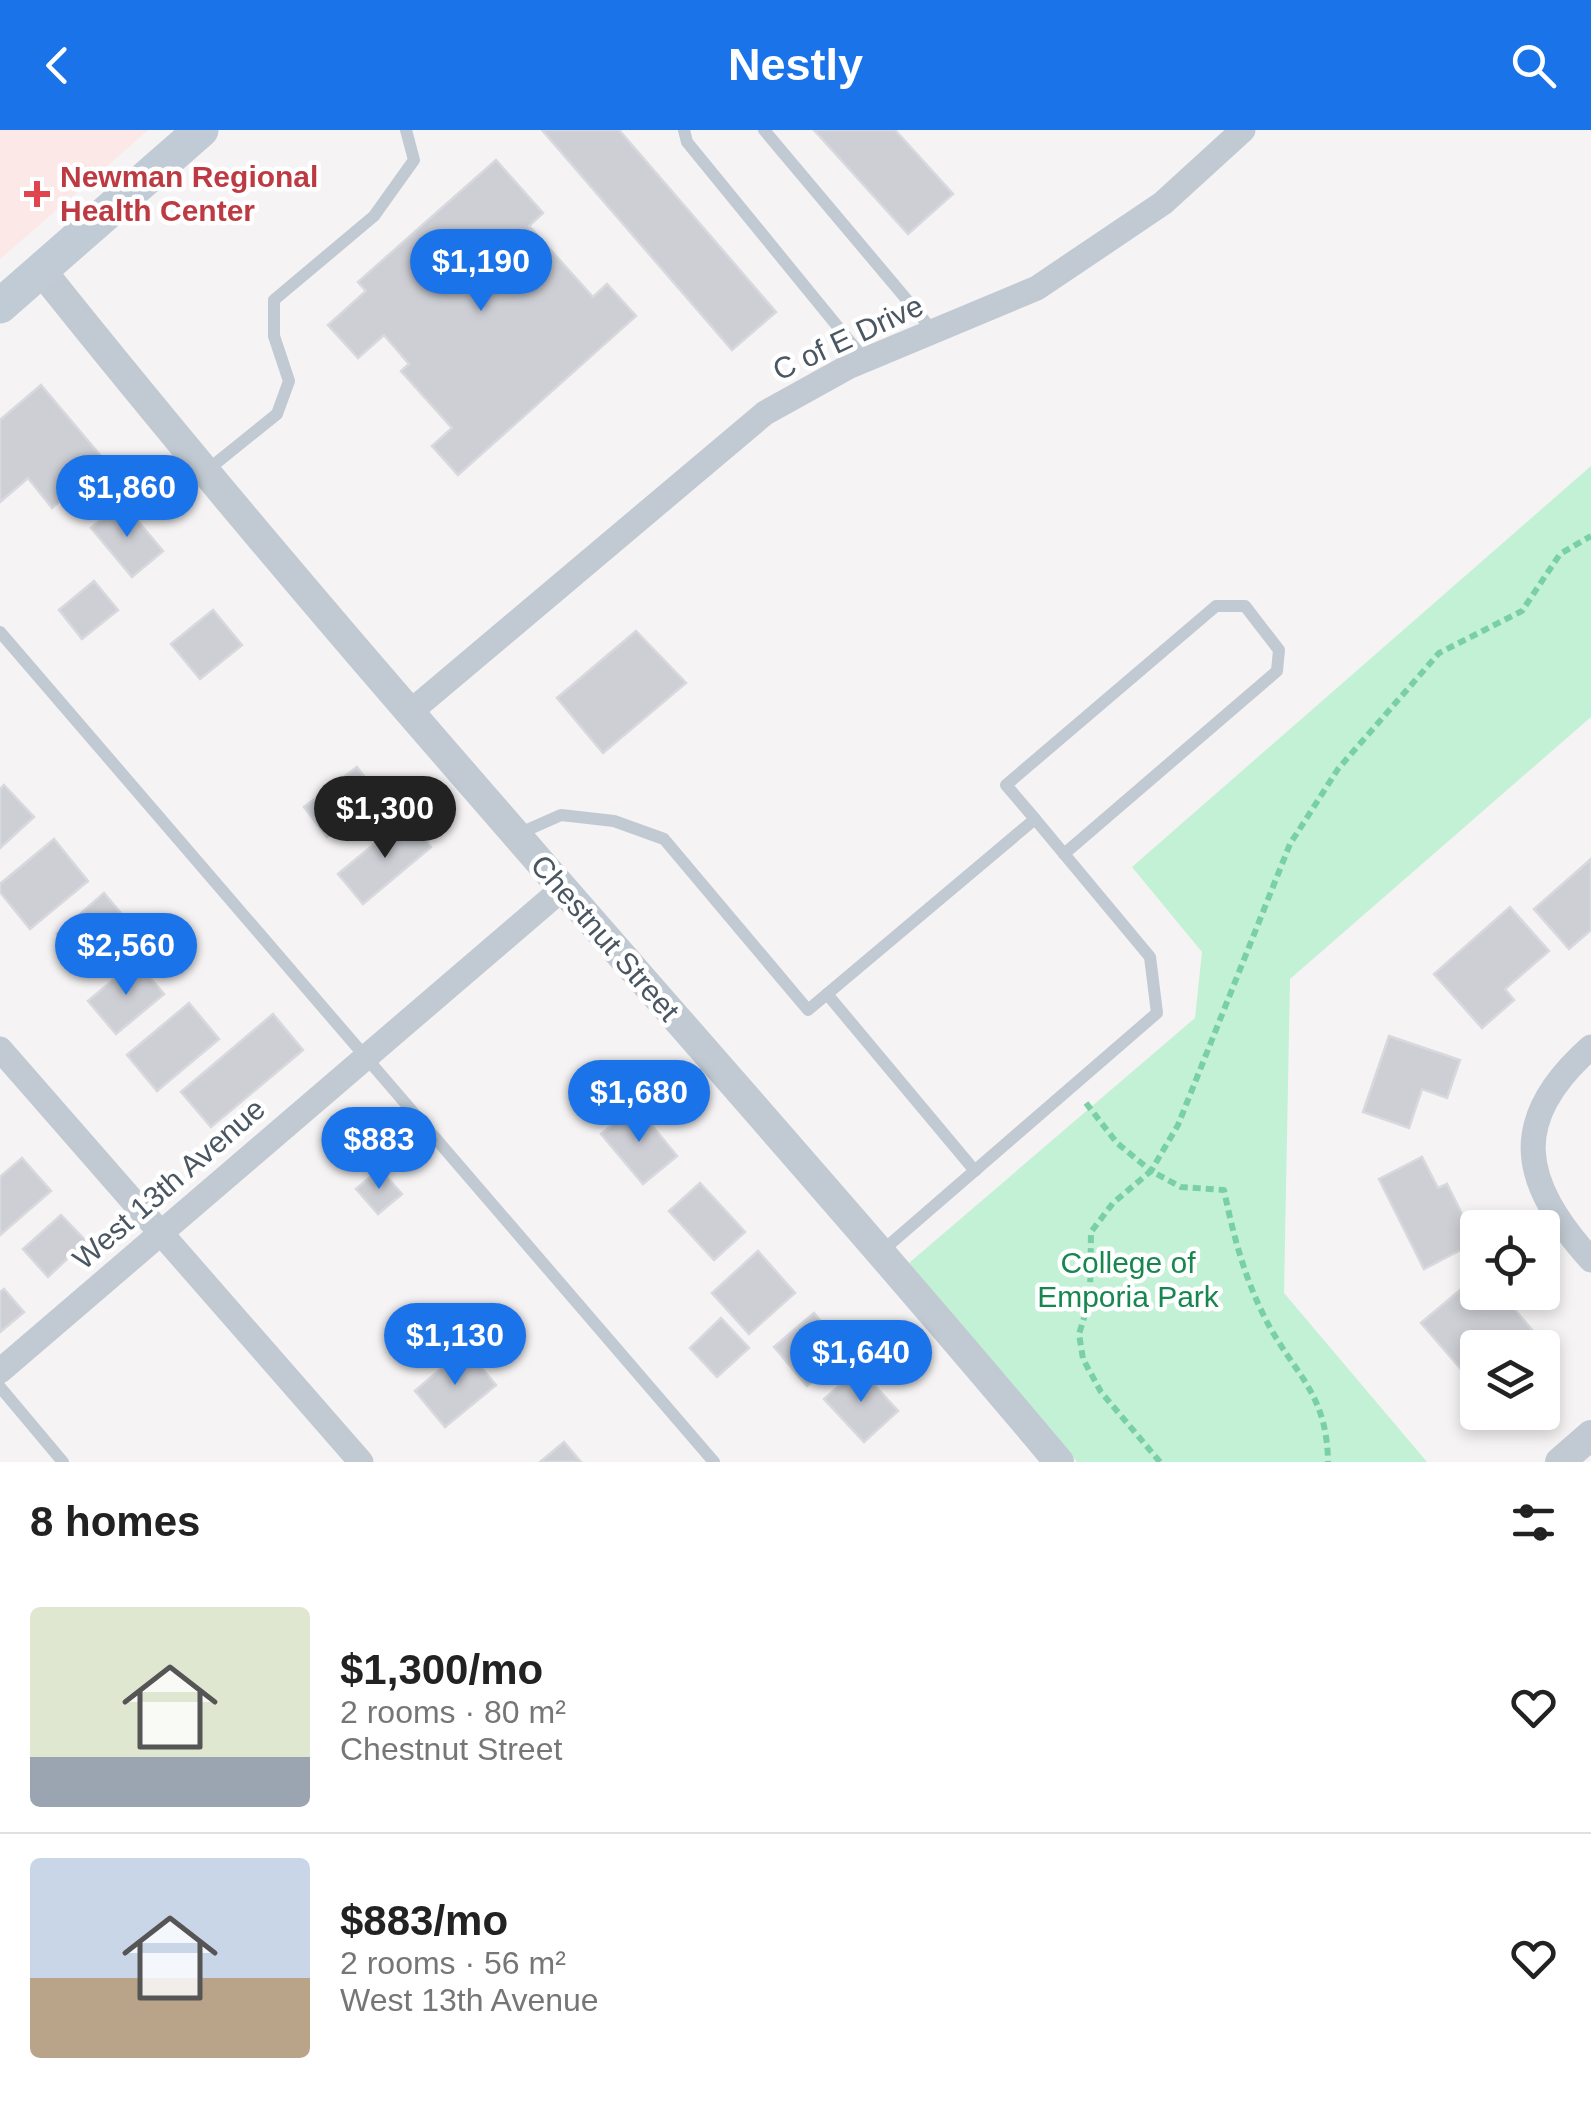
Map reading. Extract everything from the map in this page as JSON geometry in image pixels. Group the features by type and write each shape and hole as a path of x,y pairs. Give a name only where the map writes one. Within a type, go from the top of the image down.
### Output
{"main road":[{"path":"0,306 201,130"}],"street":[{"name":"C of E Drive","path":"409,713 765,413 866,360 936,334 1037,288 1163,204 1242,130"},
{"name":"Chestnut Street","path":"41,270 203,473 561,890 882,1251 1060,1462"},
{"name":"West 13th Avenue","path":"0,1371 561,890"},
{"path":"1591,1047 1557,1077 1531,1130 1538,1184 1566,1232 1591,1260"},
{"path":"0,1049 361,1462"},
{"path":"1560,1462 1591,1435"}],"lane":[{"path":"203,473 277,414 289,382 274,336 274,300 374,216 414,160 406,130"},
{"path":"684,130 687,142 866,360"},
{"path":"764,130 936,334"},
{"path":"882,1251 1157,1013 1150,957 1064,854 1006,784 1216,606 1245,606 1279,650 1277,671 1064,854"},
{"path":"0,632 714,1462"},
{"path":"514,835 560,815 614,821 664,839 808,1010 1035,819"},
{"path":"827,994 976,1170"},
{"path":"0,1387 63,1462"}],"path":[{"path":"1160,1462 1100,1392 1083,1359 1078,1334 1090,1299 1091,1232 1113,1204 1152,1171 1178,1125 1290,844 1338,769 1439,653 1522,611 1560,554 1591,536"},
{"path":"1072,1087 1118,1143 1152,1171 1182,1187 1224,1190 1238,1253 1264,1318 1312,1388 1327,1431 1328,1462"}],"shaded area":[{"name":"Newman Regional Health Center","path":"0,130 148,130 0,259"}],"green space":[{"name":"College of Emporia Park","path":"1591,466 1591,717 1290,979 1284,1293 1427,1462 1077,1462 909,1263 1195,1018 1202,952 1132,867"}],"building":[{"path":"542,130 619,130 776,312 732,350"},
{"path":"814,130 895,130 953,194 908,234"},
{"path":"496,160 543,213 529,226 593,297 607,284 636,316 458,475 432,446 452,428 401,371 409,364 384,335 358,358 328,325 366,291 358,282"},
{"path":"41,385 106,462 52,508 28,478 0,502 0,420"},
{"path":"122,502 163,551 132,577 91,528"},
{"path":"94,581 118,610 82,639 59,610"},
{"path":"213,610 242,645 200,679 171,644"},
{"path":"636,631 686,683 603,753 557,698"},
{"path":"357,767 379,796 327,837 304,807"},
{"path":"4,785 34,817 0,848 0,789"},
{"path":"407,817 431,847 363,904 338,874"},
{"path":"54,839 88,881 30,929 0,892 0,884"},
{"path":"1591,859 1591,930 1569,949 1534,909"},
{"path":"104,893 131,925 84,965 57,934"},
{"path":"1510,907 1549,951 1505,989 1514,1000 1482,1028 1434,974"},
{"path":"136,961 164,994 116,1034 88,1001"},
{"path":"189,1003 219,1039 157,1091 127,1055"},
{"path":"273,1014 303,1050 211,1127 181,1092"},
{"path":"1389,1036 1460,1060 1447,1098 1422,1089 1409,1128 1363,1112"},
{"path":"636,1106 677,1156 643,1184 601,1134"},
{"path":"1422,1157 1438,1188 1447,1184 1460,1210 1460,1250 1424,1269 1379,1179"},
{"path":"22,1158 51,1191 0,1235 0,1177"},
{"path":"380,1169 402,1194 378,1214 356,1189"},
{"path":"700,1183 745,1232 714,1260 669,1211"},
{"path":"61,1215 86,1241 48,1277 23,1249"},
{"path":"758,1251 795,1293 749,1334 712,1293"},
{"path":"4,1289 24,1312 0,1332 0,1292"},
{"path":"1460,1290 1460,1310 1515,1310 1532,1330 1460,1330 1460,1368 1421,1323"},
{"path":"814,1313 847,1353 807,1386 774,1347"},
{"path":"721,1318 749,1348 717,1377 690,1348"},
{"path":"465,1348 496,1385 445,1427 415,1391"},
{"path":"859,1368 898,1411 864,1442 824,1399"},
{"path":"564,1442 581,1462 540,1462"}],"place":[{"name":"Newman Regional Health Center","path":"37,194"}]}
